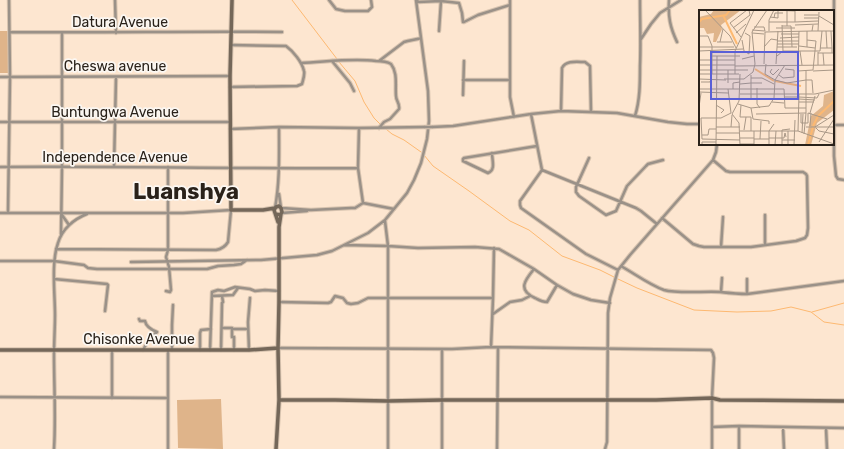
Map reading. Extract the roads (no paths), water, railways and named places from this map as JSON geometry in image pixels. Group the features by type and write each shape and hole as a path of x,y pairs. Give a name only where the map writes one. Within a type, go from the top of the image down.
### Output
{"street":[{"path":"8,212 10,122 9,0"},
{"path":"115,0 116,32"},
{"path":"56,249 216,250 224,248 228,242 231,210 230,46 232,0"},
{"path":"329,0 336,9 345,11 368,11 372,7 371,0"},
{"path":"131,262 279,259 317,255 332,252 368,233 385,220 407,193 421,163 427,139 429,103 416,0 418,2 441,1 459,3 463,22 478,15 510,5"},
{"path":"510,0 510,97 514,117"},
{"path":"635,116 638,108 640,90 640,0"},
{"path":"669,0 668,8 671,30 677,42"},
{"path":"641,39 660,13 682,0"},
{"path":"834,0 834,156 836,176 838,179 844,180"},
{"path":"438,31 441,1"},
{"name":"Datura Avenue","path":"10,32 282,32"},
{"path":"61,235 63,76 62,32"},
{"path":"379,61 404,42 421,38"},
{"path":"230,46 286,46 291,50 304,69 304,76 300,86 230,88"},
{"path":"301,63 342,60 379,61 390,63 396,74 396,99 400,106 390,119 384,122 379,128"},
{"path":"331,61 350,83 354,91"},
{"path":"463,95 464,61"},
{"path":"561,111 562,68 567,62 585,62 590,66 591,112"},
{"name":"Cheswa avenue","path":"0,77 230,76"},
{"path":"114,167 116,77"},
{"path":"463,80 510,80"},
{"path":"230,129 279,127 379,128 453,126 561,111 617,113 680,123 699,124"},
{"path":"531,114 542,170 520,201 521,208 586,254 618,270"},
{"name":"Buntungwa Avenue","path":"0,122 231,122"},
{"path":"834,125 844,125"},
{"path":"279,127 278,191 274,210 279,226"},
{"path":"359,128 358,168 363,203"},
{"path":"605,449 607,442 608,313 618,270 713,160 717,145"},
{"path":"492,153 493,167 490,173 463,161 464,158 492,153 537,146"},
{"path":"589,158 576,192 579,196 606,215 616,212 625,189 646,166 663,160"},
{"path":"662,218 693,244 699,246 721,248 751,247 796,241 805,238 808,228 806,174 803,172 730,172 726,171 713,160"},
{"name":"Independence Avenue","path":"0,167 168,167 279,169 358,168"},
{"path":"166,292 170,292 171,290 168,261 166,257 168,250 168,167"},
{"path":"542,170 636,208 657,224"},
{"path":"276,449 279,400 279,226 281,213 283,210 278,191"},
{"path":"264,210 278,215 281,213 311,210 355,208 363,203 394,209"},
{"path":"0,212 183,213 231,210 264,210 279,206 282,208 311,210"},
{"path":"61,213 69,225"},
{"path":"54,449 56,425 54,397 54,261 61,235 77,218 91,213"},
{"path":"765,215 765,245"},
{"path":"721,248 723,217"},
{"path":"385,220 388,246 388,449"},
{"path":"344,245 418,248 445,248 457,246 494,248 501,250 534,269 573,294 590,300 610,302"},
{"path":"491,347 494,248"},
{"path":"0,261 54,261 84,266 92,269 207,269 218,266 241,264 247,260"},
{"path":"621,266 658,287 675,292 721,292 747,294 844,281"},
{"path":"534,269 525,280 525,290 530,296 542,302 547,302 557,285"},
{"path":"721,292 722,278"},
{"path":"54,279 107,284 105,312"},
{"path":"747,279 747,294"},
{"path":"210,350 212,292 235,287 255,291 279,291"},
{"path":"212,296 233,295 238,288"},
{"path":"222,291 222,328 248,330"},
{"path":"279,302 331,302 335,296 343,298 347,303 352,304 368,298 493,298"},
{"path":"493,315 510,302 522,300 530,296"},
{"path":"249,350 248,322 250,298"},
{"path":"168,449 168,393 173,305"},
{"path":"139,319 140,321 145,322 153,331 157,332 149,339 144,350"},
{"path":"221,350 222,321"},
{"path":"200,350 200,330 211,329"},
{"path":"232,329 232,337 234,337 234,350"},
{"path":"278,348 442,349 491,347 711,350 714,358 712,449"},
{"name":"Chisonke Avenue","path":"0,350 249,350 278,348"},
{"path":"497,449 498,348"},
{"path":"112,349 112,398"},
{"path":"442,349 442,449"},
{"path":"161,398 168,393"},
{"path":"0,397 168,398"},
{"path":"279,400 656,400 712,398 720,400 844,401"},
{"path":"712,427 739,426 844,428"},
{"path":"739,426 739,449"},
{"path":"783,427 784,449"},
{"path":"826,428 827,449"}],"waterway":[{"path":"292,0 337,59"},
{"path":"339,62 355,81 364,102 374,118 380,124"},
{"path":"386,129 421,152"},
{"path":"424,155 433,166 510,221 529,230 562,256 600,270 614,277"},
{"path":"618,279 694,310 737,312 771,311 791,307 811,312 824,322 844,325"},
{"path":"812,312 844,303"}],"district":[{"name":"Luanshya","path":"186,191"}]}
